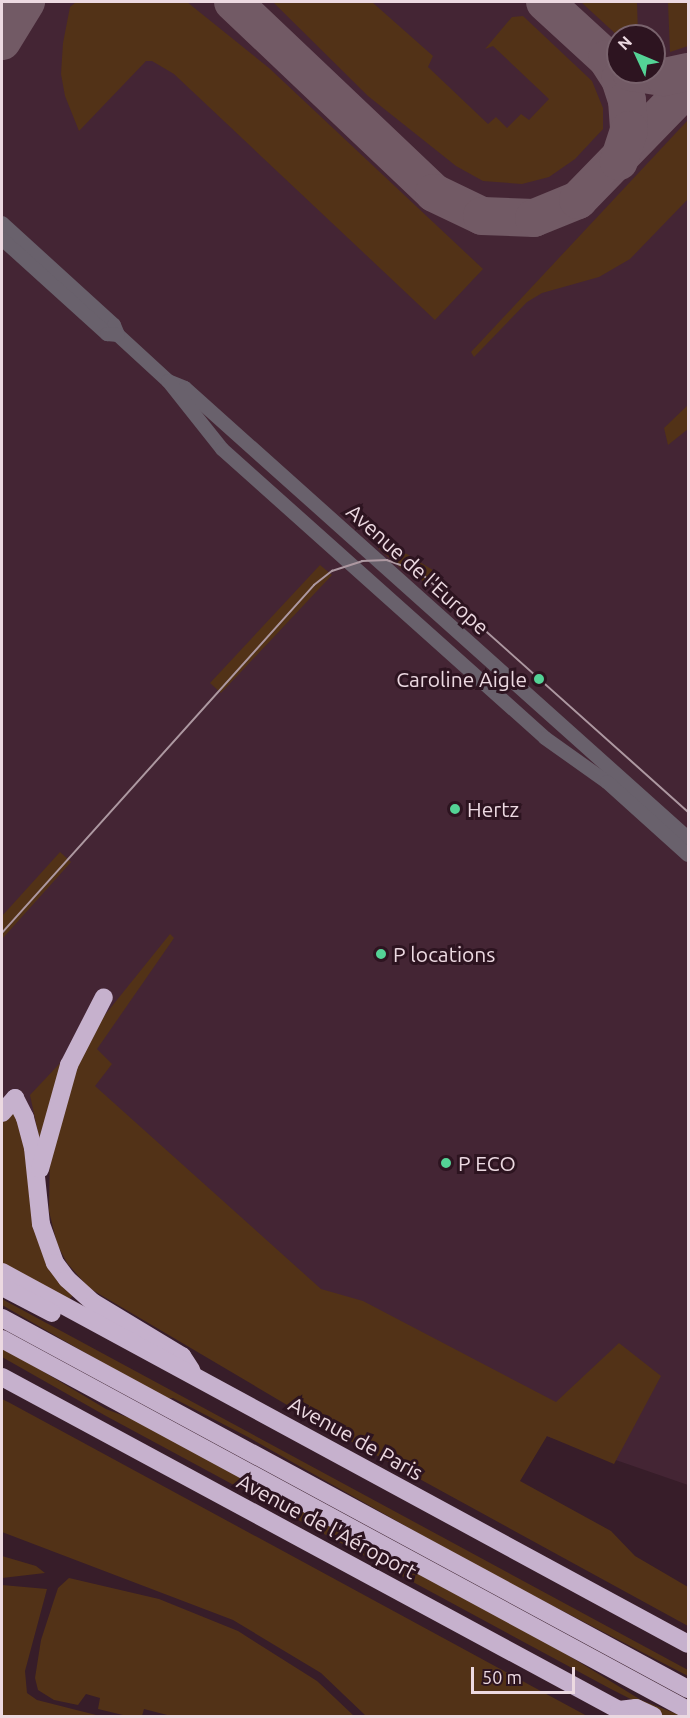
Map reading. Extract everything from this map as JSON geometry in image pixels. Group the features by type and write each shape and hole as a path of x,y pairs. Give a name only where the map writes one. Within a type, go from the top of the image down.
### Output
{"highway":[{"path":"37,1186 58,1095 80,1041 104,998"},
{"path":"2,1113 15,1098 28,1127 46,1240 67,1279 94,1303 182,1356 195,1377"},
{"name":"Avenue de Paris","path":"2,1272 688,1644"},
{"path":"2,1287 162,1372 195,1377"},
{"path":"2,1318 688,1689"},
{"path":"2,1339 688,1710"},
{"path":"2,1363 140,1439 157,1460"},
{"name":"Avenue de l'Aéroport","path":"2,1377 625,1713"},
{"path":"625,1713 636,1708 653,1716"}],"street":[{"name":"Avenue de l'Europe","path":"2,224 114,325 118,335 168,381 222,449 545,738 607,782 688,855"},
{"name":"Avenue de l'Europe","path":"2,240 107,334 118,335"},
{"name":"Avenue de l'Europe","path":"168,381 185,388 688,838"},
{"path":"330,547 344,531"}],"shaded area":[{"path":"2,2 688,2 688,1485 234,1328 2,1114"},
{"path":"76,2 187,2 269,68 483,269 435,320 174,74 152,61 146,61 79,131 65,96 61,74 63,43 70,7"},
{"path":"273,2 372,2 433,56 428,67 488,124 496,117 507,128 521,114 529,120 549,99 493,46 485,49 512,17 523,16 592,81 603,108 603,129 575,159 549,177 522,184 483,181 456,166 368,96"},
{"path":"581,2 637,2 638,24 606,25"},
{"path":"668,2 688,2 688,46 670,52"},
{"path":"688,120 688,199 630,259 599,277 542,293 527,302 474,357 471,352"},
{"path":"688,405 688,429 668,445 664,428"},
{"path":"378,548 407,554 436,572 426,583 401,568"},
{"path":"320,565 332,575 221,693 210,683"},
{"path":"60,852 71,862 2,939 2,916"},
{"path":"170,934 174,938 97,1049 112,1064 95,1086 321,1289 363,1301 556,1402 619,1343 661,1376 614,1464 547,1436 520,1481 611,1531 635,1556 688,1587 688,1626 321,1425 89,1288 67,1263 57,1244 49,1211 50,1146 70,1075 96,1026"},
{"path":"64,1059 42,1136 39,1137 30,1095"},
{"path":"12,1113 17,1115 24,1138 30,1191 74,1294 69,1300 2,1263 2,1123"},
{"path":"2,1299 688,1670 688,1676 480,1568 248,1437 173,1398 164,1398 2,1305"},
{"path":"2,1347 106,1409 150,1426 522,1627 641,1700 682,1716 664,1716 609,1688 106,1416 2,1357"},
{"path":"2,1399 587,1716 366,1716 321,1673 233,1620 2,1532"},
{"path":"2,1556 36,1566 45,1573 2,1578"},
{"path":"69,1578 159,1599 238,1631 317,1681 354,1716 171,1716 144,1709 142,1716 127,1716 98,1709 100,1698 86,1694 78,1705 54,1700 38,1690 35,1678 41,1640 58,1588"},
{"path":"2,1585 47,1589 25,1671 27,1693 37,1700 100,1716 2,1716"}],"taxiway":[{"path":"2,41 26,2"},
{"path":"233,2 434,193 482,216 534,218 578,200 688,87"},
{"path":"545,2 607,59 620,79 627,100 629,130 619,161"},
{"path":"666,77 688,72"}],"tram line":[{"path":"2,933 314,585 332,571 362,561 387,560 420,572 688,812"}],"place":[{"name":"Caroline Aigle","path":"539,679"},
{"name":"Hertz","path":"455,809"},
{"name":"P locations","path":"381,954"},
{"name":"P ECO","path":"446,1163"}]}
